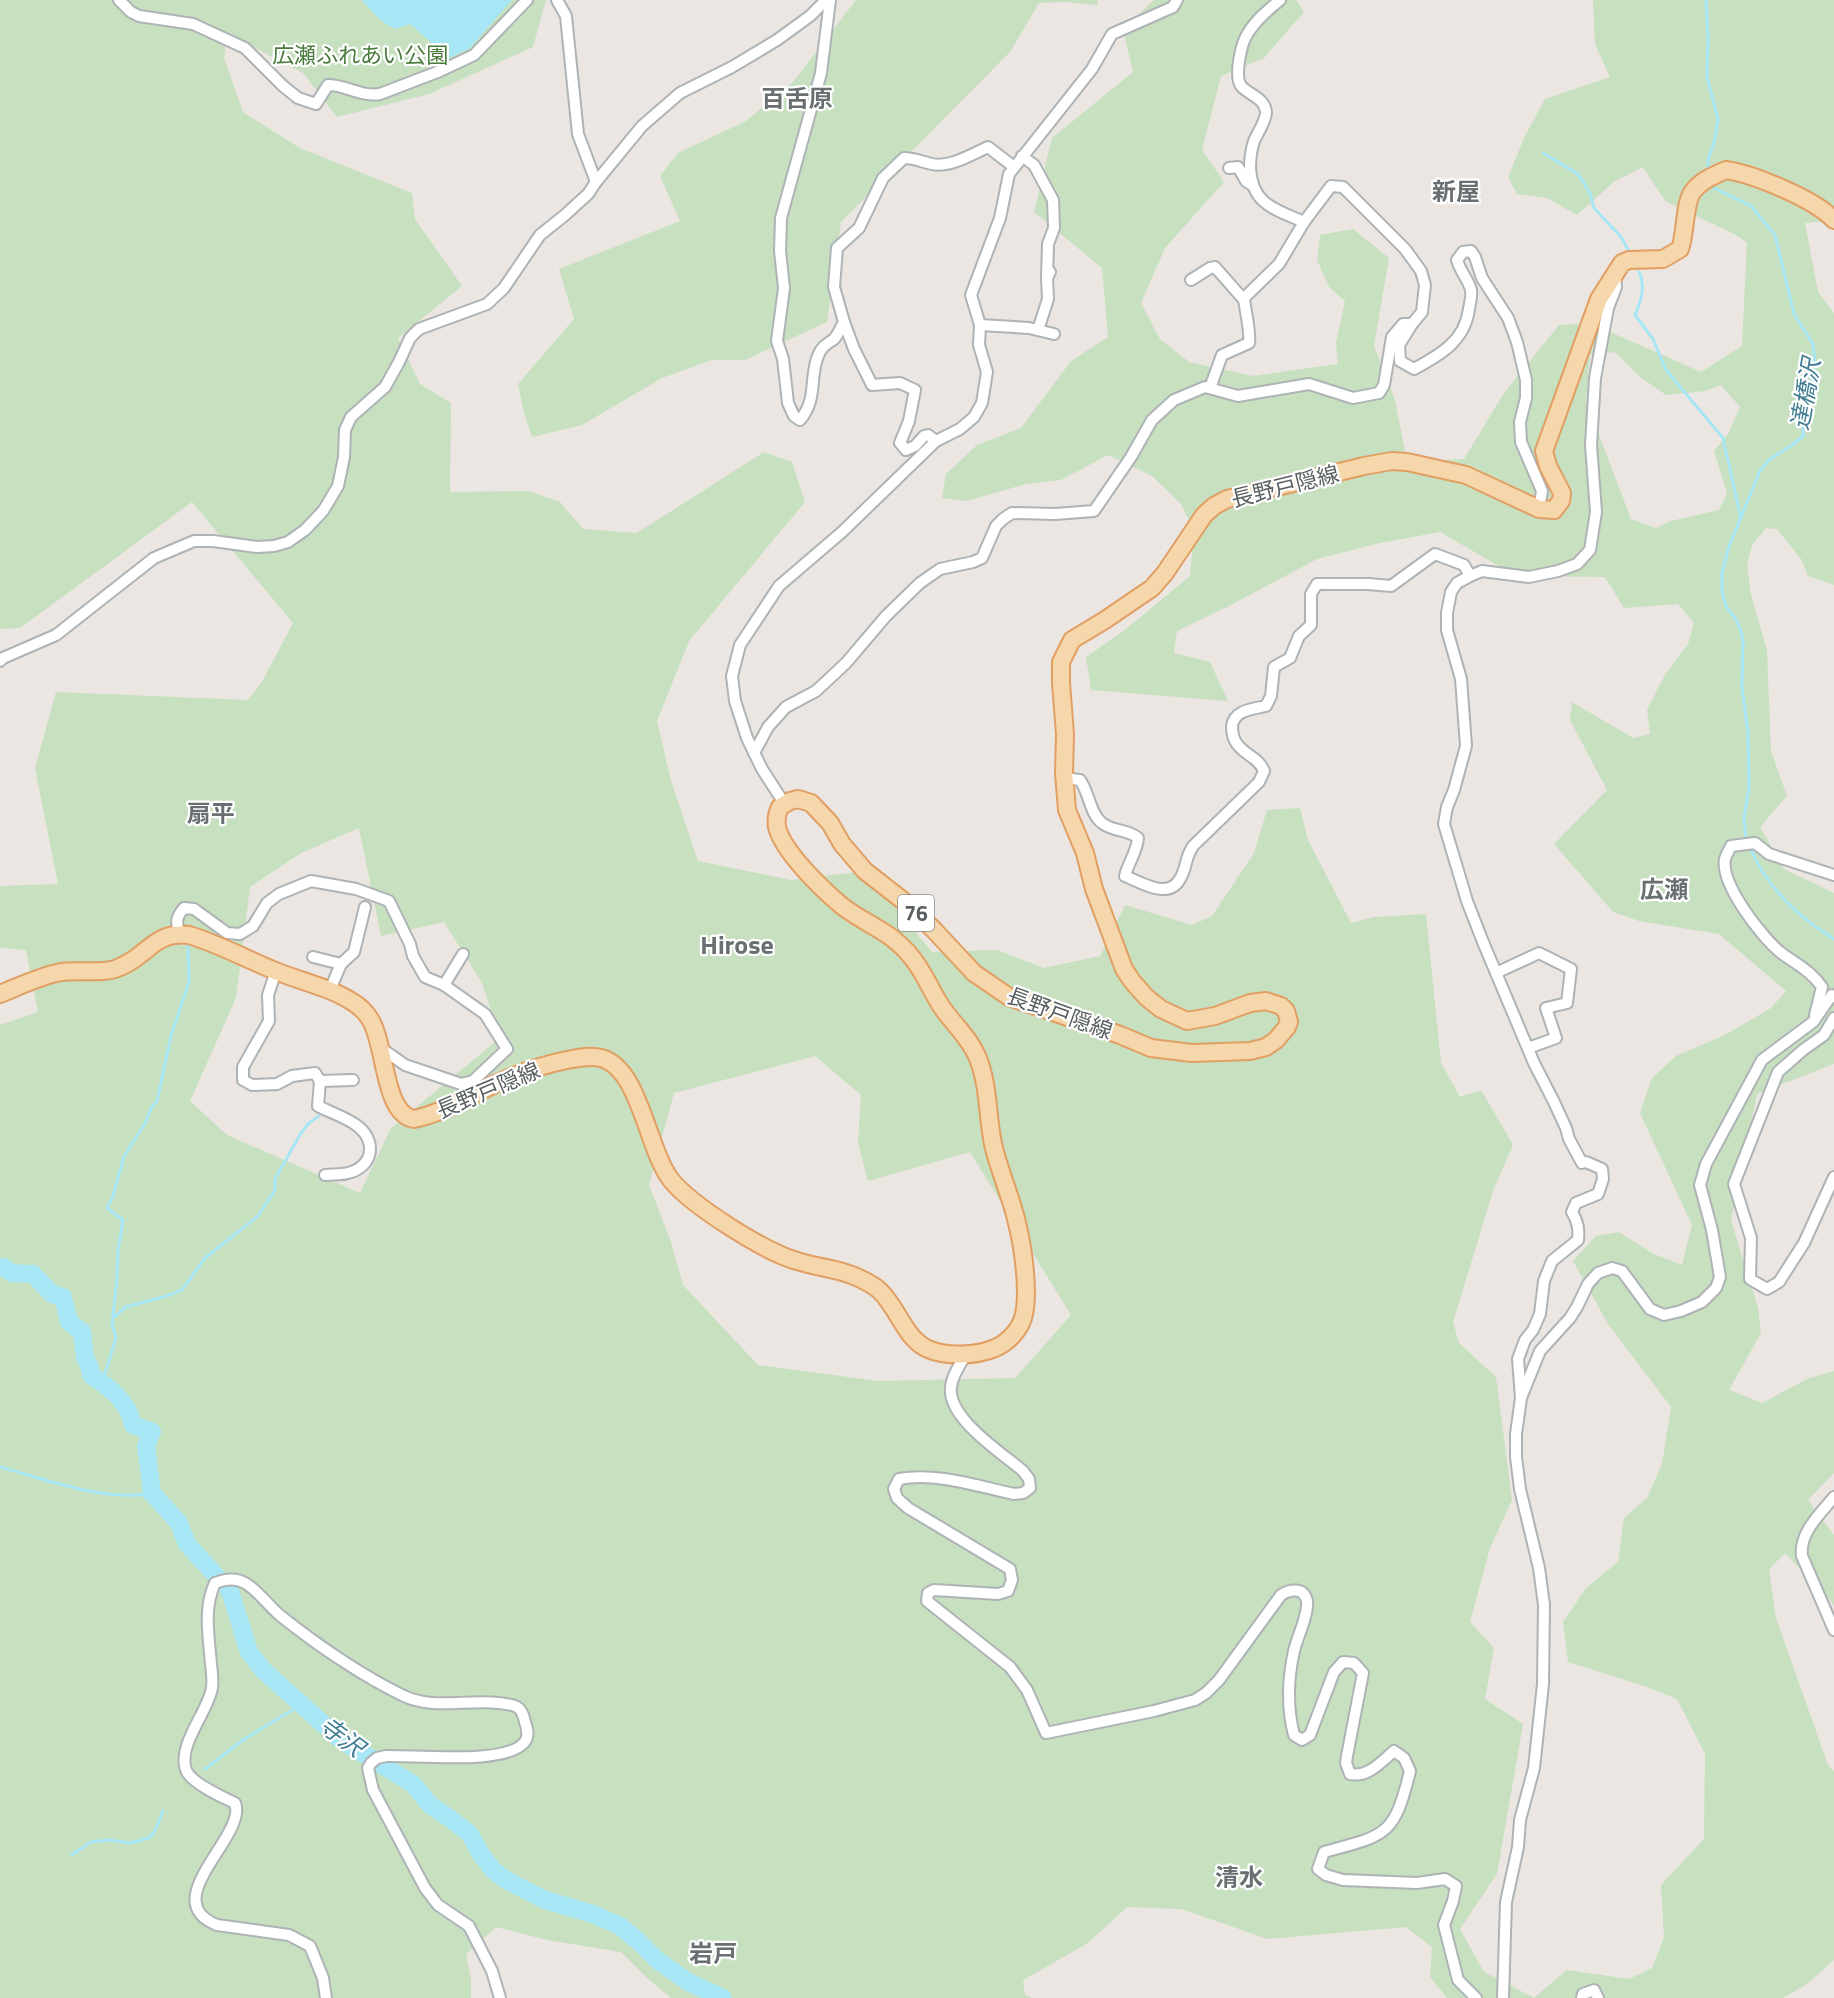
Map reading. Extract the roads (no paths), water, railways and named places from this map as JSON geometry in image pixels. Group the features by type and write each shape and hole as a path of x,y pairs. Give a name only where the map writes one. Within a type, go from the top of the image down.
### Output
{"main road":[{"path":"1539,509 1554,510 1562,501 1562,493 1548,466 1544,451 1599,299 1622,263 1629,260 1663,259 1680,249 1684,238 1689,196 1700,184 1726,170 1753,175 1818,206 1834,220"},
{"name":"長野戸隠線","path":"179,934 198,938 352,1001 363,1010 374,1026 393,1101 408,1118 414,1119 455,1104 496,1083 534,1068 580,1058 598,1057 608,1061 620,1071 633,1088 661,1165 673,1182 689,1198 774,1252 796,1261 861,1278 879,1290 912,1335 926,1348 948,1355 996,1348 1018,1329 1023,1317 1024,1260 1017,1221 994,1149 984,1076 980,1064 972,1046 942,1008 923,973 905,949 885,932 842,906 813,879 796,858 785,843 777,826 780,807 784,803 798,799 811,803 830,823 852,858 865,871 914,910 974,973 1009,997 1109,1031 1151,1048 1192,1053 1250,1051 1266,1047 1276,1040 1289,1022 1286,1011 1281,1006 1266,1001 1250,1003 1215,1016 1187,1021 1161,1009 1146,997 1124,969 1106,925 1085,853 1067,810 1061,662 1072,640 1152,588 1165,573 1204,515 1214,506 1251,493 1392,461 1407,462 1466,475 1539,509"},
{"path":"0,994 61,972 119,968 138,957 157,941 172,934 179,934"}],"street":[{"path":"119,0 131,12 139,16 193,24 245,48 298,99 316,104 328,86 370,96 380,94 474,55 527,0"},
{"path":"557,0 566,16 578,134 596,182"},
{"path":"0,661 56,635 154,558 170,550 194,541 213,541 257,547 274,546 288,542 305,530 323,511 338,486 344,457 345,430 351,417 385,387 410,338 419,329 487,304 504,288 540,235 580,201 642,126 680,93 732,67 777,40 828,0"},
{"path":"828,0 821,73 794,177 785,198 780,235 784,288 777,341 783,359 788,403 794,416 800,420 806,412 818,356 844,322"},
{"path":"784,803 754,753 735,700 732,676 740,645 778,586 843,532 936,441 960,429 974,417 982,403 987,372 979,345 980,325 971,295 1000,218 1009,174 1092,69 1112,34 1173,7 1177,0"},
{"path":"1280,0 1247,34 1238,70 1238,81 1243,88 1263,103 1266,114 1253,143 1250,162 1252,185 1256,195 1272,208 1304,222"},
{"path":"936,441 928,435 911,449 903,448 900,442 909,421 915,390 900,383 872,385 854,349 834,287 837,248 859,228 883,178 904,158 915,158 933,164 946,165 988,147 1014,167"},
{"path":"1022,156 1034,165 1053,200 1054,228 1048,244 1046,263 1048,298 1038,330"},
{"path":"1229,168 1238,167 1246,182 1252,185"},
{"path":"1244,300 1279,264 1304,222 1331,186 1343,187 1405,249 1421,271 1425,285 1422,312 1399,345 1400,361 1413,369 1444,351 1458,339 1468,318 1472,293 1467,278 1456,260 1463,252 1471,251 1482,278 1508,318 1517,342 1526,380 1526,398 1520,422 1521,442 1542,491 1539,509"},
{"path":"1047,278 1053,264"},
{"path":"1191,280 1215,267 1244,300 1249,343 1222,355 1210,388"},
{"path":"1503,1998 1506,1902 1518,1847 1520,1820 1534,1768 1543,1684 1544,1605 1539,1568 1520,1489 1516,1456 1516,1434 1521,1398 1518,1359 1525,1340 1533,1330 1540,1314 1544,1281 1552,1261 1578,1240 1579,1230 1572,1212 1576,1203 1598,1194 1603,1179 1602,1169 1586,1161 1582,1163 1528,1048 1467,901 1444,824 1466,746 1461,679 1448,630 1447,614 1451,592 1457,583 1470,576 1482,571 1529,577 1558,571 1577,564 1590,550 1596,512 1591,445 1595,378 1608,308 1616,286 1615,275"},
{"path":"754,753 768,727 786,707 816,691 846,663 886,616 920,583 940,569 974,562 982,558 996,526 1003,519 1012,513 1055,514 1094,510 1131,457 1152,420 1173,400 1206,387 1238,396 1310,384 1353,398 1379,393 1384,385 1392,337 1403,324 1412,324"},
{"path":"980,325 1038,330 1054,334"},
{"path":"1064,778 1080,780 1098,819 1104,825 1132,833 1138,838 1125,876 1162,890 1172,888 1181,878 1186,856 1193,846 1259,782 1264,771 1260,762 1236,744 1232,730 1233,720 1238,714 1266,706 1271,696 1274,667 1290,658 1299,636 1311,625 1311,594 1317,584 1391,586 1435,554 1464,565 1470,576"},
{"path":"1813,1022 1822,987 1815,976 1779,951 1749,918 1733,889 1725,860 1731,846 1755,843 1769,854 1834,875"},
{"path":"179,934 176,923 177,915 184,908 194,909 227,933 240,934 253,926 267,903 279,894 311,881 356,889 389,901 410,944 413,956 425,977 444,985 485,1014 507,1049 473,1081 461,1084 405,1065 381,1048"},
{"path":"329,992 341,964 354,952 365,907"},
{"path":"1496,973 1539,953 1570,969 1567,1003 1546,1008 1556,1038 1528,1048"},
{"path":"444,985 463,954"},
{"path":"313,957 341,964"},
{"path":"276,971 268,995 269,1021 243,1067 243,1080 252,1085 277,1084 292,1076 315,1073 320,1081 318,1106 359,1126 370,1140 371,1151 364,1164 349,1173 325,1175"},
{"path":"1521,1398 1540,1351 1570,1318 1588,1284 1598,1273 1612,1268 1622,1271 1650,1309 1664,1315 1702,1302 1716,1288 1720,1277 1712,1230 1700,1185 1706,1164 1762,1060 1813,1022 1832,995 1834,997"},
{"path":"1834,1018 1824,1035 1778,1072 1734,1184 1751,1238 1750,1279 1767,1289 1779,1282 1803,1243 1834,1177"},
{"path":"320,1081 353,1080"},
{"path":"968,1353 957,1369 951,1388 953,1404 969,1426 1023,1471 1029,1479 1030,1488 1023,1493 1014,1494 943,1479 914,1476 898,1479 894,1489 897,1498 908,1508 1010,1569 1012,1580 1008,1591 998,1594 934,1590 928,1593 927,1601 1010,1668 1027,1690 1046,1733 1154,1711 1195,1700 1219,1680 1281,1594 1289,1590 1301,1592 1307,1600 1306,1609 1294,1653 1290,1680 1289,1717 1294,1735 1302,1740 1310,1735 1334,1672 1343,1662 1354,1663 1363,1673 1346,1763 1350,1774 1359,1776 1369,1772 1394,1751 1404,1758 1410,1771 1396,1818 1384,1832 1368,1840 1324,1852 1318,1869 1326,1875 1343,1880 1417,1883 1444,1879 1456,1886 1444,1925 1458,1980 1476,1998"},
{"path":"1834,1497 1814,1520 1801,1545 1802,1556 1834,1629"},
{"path":"326,1998 323,1978 310,1946 289,1935 217,1925 207,1920 196,1903 195,1898 200,1880 220,1849 237,1815 235,1803 189,1775 185,1758 187,1746 212,1687 207,1604 215,1583 226,1579 245,1582 270,1607 306,1635 379,1683 408,1698 428,1703 485,1701 517,1707 522,1712 528,1735 519,1749 501,1755 471,1758 386,1756 377,1758 370,1763 368,1768 372,1790 425,1888 438,1905 469,1926 492,1971 500,1998"},
{"path":"1582,1998 1583,1994 1594,1989 1598,1998"}],"water":[{"path":"362,0 512,0 470,48 449,58 410,24 396,29 386,24"}],"waterway":[{"name":"達橋沢","path":"1706,0 1707,77 1718,119 1714,143 1708,159 1709,172"},
{"path":"1543,153 1578,174 1590,193 1594,208 1621,237 1631,255"},
{"name":"達橋沢","path":"1712,184 1714,188 1751,206 1775,235 1794,314 1813,344 1815,363 1803,423 1803,436 1769,460 1760,471 1729,546 1722,573 1722,591 1726,606 1737,621 1743,638 1742,687 1748,733 1749,787 1744,818 1746,838"},
{"path":"1639,272 1642,288 1641,299 1635,315 1653,339 1666,370 1723,438 1741,519"},
{"name":"達橋沢","path":"1752,852 1776,891 1809,922 1834,939"},
{"path":"102,1383 116,1338 112,1324 123,1220 107,1208 113,1196 124,1156 157,1101 171,1036 189,982 188,946"},
{"path":"114,1317 126,1307 170,1295 183,1289 204,1259 258,1216 275,1190 275,1179 301,1133 319,1116"},
{"name":"寺沢","path":"0,1267 4,1267 11,1273 33,1274 52,1294 63,1297 69,1322 82,1332 85,1358 91,1375 123,1402 133,1425 152,1432 146,1446 152,1493 179,1523 187,1544 230,1591 249,1652 263,1670 341,1740 413,1784 430,1805 470,1834 480,1853 493,1870 506,1880 545,1900 593,1914 620,1926 656,1959 688,1982 723,1998"},
{"name":"寺沢","path":"0,1467 96,1492 116,1495 152,1493"},
{"path":"205,1769 243,1740 302,1704"},
{"path":"72,1855 91,1842 110,1840 130,1843 149,1838 155,1831 163,1811"}],"district":[{"name":"百舌原","path":"797,98"},
{"name":"新屋","path":"1456,191"},
{"name":"扇平","path":"211,813"},
{"name":"広瀬","path":"1664,889"},
{"name":"Hirose","path":"737,944"},
{"name":"清水","path":"1239,1877"},
{"name":"岩戸","path":"713,1953"}],"park label":[{"name":"広瀬ふれあい公園","path":"360,55"}]}
